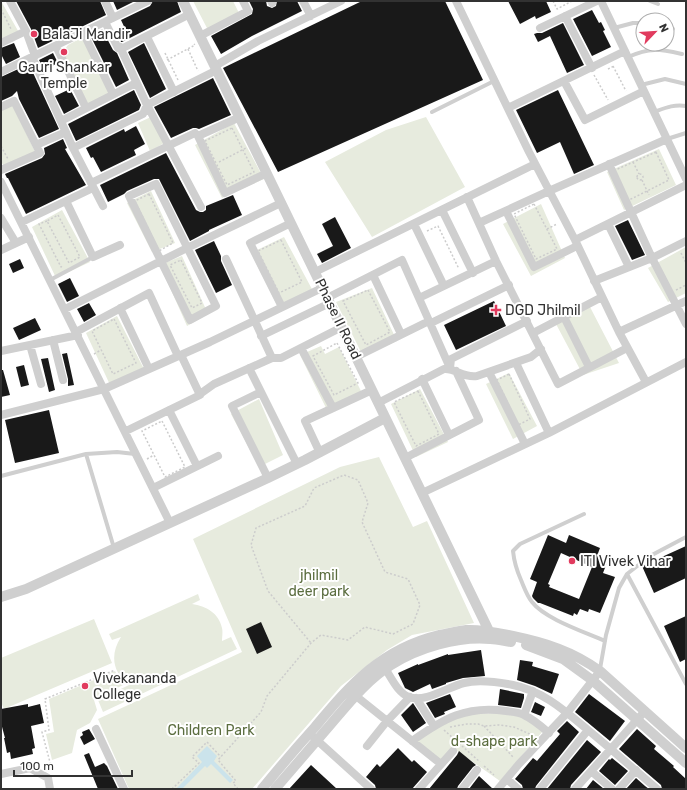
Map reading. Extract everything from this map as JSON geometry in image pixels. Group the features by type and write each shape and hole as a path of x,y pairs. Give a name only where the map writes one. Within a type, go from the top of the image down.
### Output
{"street":[{"path":"10,1 26,31 34,57 73,148 103,206"},
{"path":"105,1 113,18"},
{"path":"1,72 148,1"},
{"name":"Phase II Road","path":"183,1 190,14 196,37 216,68 386,418 489,635"},
{"path":"196,37 248,11 243,1"},
{"path":"303,1 311,16"},
{"path":"73,148 143,114 147,105 174,92 216,68 258,41 340,1"},
{"path":"467,1 457,3 535,164 576,243 627,348 646,382"},
{"path":"540,28 597,1"},
{"path":"601,1 667,139 683,164 686,179"},
{"path":"121,49 190,14"},
{"path":"565,16 593,71"},
{"path":"105,22 118,48 120,47 147,105 201,207"},
{"path":"1,43 26,31"},
{"path":"83,32 113,94"},
{"path":"146,37 174,92"},
{"path":"56,46 86,108"},
{"path":"508,108 564,81 593,71 626,54"},
{"path":"564,81 585,120 642,88"},
{"path":"61,121 136,83"},
{"path":"1,107 14,101 40,153 1,170"},
{"path":"198,136 240,117"},
{"path":"36,145 66,132"},
{"path":"22,222 66,202 92,185 195,133 198,136 225,193 267,173"},
{"path":"479,223 667,139"},
{"path":"315,272 535,164"},
{"path":"609,164 652,258 686,324"},
{"path":"1,182 126,431 135,454 170,523"},
{"path":"156,184 216,306 190,320 161,262 129,196 156,184"},
{"path":"506,210 534,267 608,224 686,185"},
{"path":"467,197 496,261 542,349 558,384 627,348"},
{"path":"66,202 93,257 120,245"},
{"path":"65,310 187,248 281,203"},
{"path":"442,210 473,273"},
{"path":"1,218 16,243"},
{"path":"282,307 250,243 291,223"},
{"path":"414,224 444,286"},
{"path":"608,224 629,267"},
{"path":"1,250 29,237"},
{"path":"594,281 652,258 686,241"},
{"path":"226,259 272,358"},
{"path":"261,336 402,260 429,321 479,420 405,458"},
{"path":"419,298 496,261"},
{"path":"372,275 402,334"},
{"path":"356,356 429,321 431,323 509,285"},
{"path":"1,415 104,389 254,321 322,288"},
{"path":"1,351 53,340 77,333 149,293 200,394"},
{"path":"533,333 602,297"},
{"path":"619,332 686,300"},
{"path":"120,308 150,369"},
{"path":"564,317 589,367"},
{"path":"453,370 451,359 527,321"},
{"path":"126,431 200,394 214,384 272,358 281,358 342,327"},
{"path":"53,340 63,380"},
{"path":"30,345 41,384"},
{"path":"301,348 333,408"},
{"path":"378,403 437,371 453,370 470,377 477,376 532,357 542,349"},
{"path":"422,493 549,433 686,362"},
{"path":"516,363 549,433"},
{"path":"249,368 297,464"},
{"path":"489,372 524,444"},
{"path":"422,379 450,435"},
{"path":"320,452 305,421 372,390"},
{"path":"261,392 232,406 268,478"},
{"path":"169,410 197,466"},
{"path":"1,597 26,589 268,478 386,418"},
{"path":"153,488 218,456"},
{"path":"262,789 338,699 361,676 387,656 420,640 465,630 531,646 562,659 592,680 686,763"},
{"path":"275,789 356,696 391,665 422,650 443,643 489,635 534,640 566,651 588,662 686,748"},
{"path":"386,670 400,690 413,698 434,726"},
{"path":"498,789 568,713 600,671"},
{"path":"367,746 387,721 413,698 422,698 464,683 476,681 514,685 539,693 568,713 611,748 657,789"},
{"path":"524,715 532,691"},
{"path":"356,696 441,764"},
{"path":"412,741 445,719 472,711 494,709 524,715 532,719 549,733"},
{"path":"575,789 645,711"},
{"path":"96,729 124,789"},
{"path":"540,789 588,730"},
{"path":"309,733 371,789"},
{"path":"419,789 453,750"},
{"path":"1,774 30,768 48,778 50,789"},
{"path":"462,789 476,770"},
{"path":"619,789 636,770"},
{"path":"591,771 612,789"},
{"path":"507,779 518,789"}],"lane":[{"path":"650,1 658,4"},
{"path":"614,28 635,23"},
{"path":"626,54 648,49 666,50 682,54"},
{"path":"642,88 660,79 686,84"},
{"path":"432,112 495,81"},
{"path":"654,112 677,104 686,106"},
{"path":"667,139 686,133"},
{"path":"50,280 93,257"},
{"path":"1,476 86,454 117,452 135,454"},
{"path":"86,454 114,549"},
{"path":"584,514 520,544 513,551 514,558 525,590 532,602 539,609 555,619 605,641"},
{"path":"600,671 605,641 620,588 627,574 650,556 686,537"},
{"path":"627,574 686,684"}],"path":[{"path":"553,1 557,9 572,1"},
{"path":"1,9 12,31"},
{"path":"168,59 195,45 196,37"},
{"path":"188,49 199,71"},
{"path":"164,52 179,82"},
{"path":"607,69 614,66 628,93"},
{"path":"593,71 609,102"},
{"path":"232,128 242,150 254,172 227,185 205,141 232,128"},
{"path":"1,146 9,162"},
{"path":"216,163 242,150"},
{"path":"656,152 669,180 647,191 627,201 614,172 656,152"},
{"path":"633,162 639,174 638,178 642,180 647,191"},
{"path":"639,174 642,174 642,180"},
{"path":"149,194 173,243 167,246 159,251 135,201 149,194"},
{"path":"534,204 547,229 557,249 536,259 514,214 534,204"},
{"path":"58,215 80,256 61,267 39,224 47,221 58,215"},
{"path":"547,229 564,220"},
{"path":"47,221 69,262"},
{"path":"424,232 438,226 460,271"},
{"path":"258,251 281,240 302,282 279,293 268,272"},
{"path":"680,251 686,263"},
{"path":"181,260 202,303 192,308 170,265 175,263 181,260"},
{"path":"673,291 686,285"},
{"path":"368,290 390,332 382,337 366,345 343,302 368,290"},
{"path":"114,319 136,363 113,374 101,350 92,331 114,319"},
{"path":"337,343 358,383 334,395 313,356 323,350 337,343"},
{"path":"509,374 519,395 530,419 518,425 497,380 509,374"},
{"path":"418,391 429,412 439,434 416,446 394,402 418,391"},
{"path":"162,422 185,467 165,477 154,455 142,431 162,422"},
{"path":"238,789 233,783 236,780 218,760 261,712 267,696 312,643 321,635 348,640 365,627 393,634 413,624 420,605 408,579 385,572 362,522 368,503 358,480 344,475 314,488 305,506 256,528 251,545 268,591 312,643"},
{"path":"35,771 51,766 42,732 49,730 45,699 115,670"},
{"path":"494,775 442,729 467,724 478,724 484,726 499,725 514,727 534,736"},
{"path":"484,726 512,756"},
{"path":"172,789 198,763 192,756 207,742 221,757"}],"green space":[{"path":"1,1 21,36 1,46"},
{"path":"193,1 233,1 240,15 208,30"},
{"path":"83,37 110,94 87,105 62,53 68,45"},
{"path":"13,105 35,152 4,166 1,162 1,110"},
{"path":"153,116 166,142 150,151 138,123"},
{"path":"426,117 465,187 372,237 325,162 386,130"},
{"path":"234,123 264,179 222,198 195,145"},
{"path":"659,149 676,185 624,210 607,172"},
{"path":"151,191 175,243 152,252 127,203"},
{"path":"541,204 565,258 531,276 503,224"},
{"path":"62,210 90,262 56,278 32,227"},
{"path":"284,237 313,291 278,307 251,253"},
{"path":"686,247 686,293 668,302 648,268"},
{"path":"182,256 208,314 187,326 160,265"},
{"path":"372,288 397,341 363,356 336,302"},
{"path":"590,307 619,363 583,375 556,324"},
{"path":"117,316 145,371 111,387 86,333"},
{"path":"321,346 325,354 339,347 362,393 327,410 300,355"},
{"path":"509,373 537,426 513,439 486,384"},
{"path":"420,389 448,442 416,457 391,404"},
{"path":"259,399 283,455 259,467 231,414"},
{"name":"jhilmil deer park","path":"379,457 413,527 427,521 474,623 412,635 387,650 341,686 252,789 129,789 98,719 242,652 193,539 340,467"},
{"path":"198,594 200,600 192,604 202,606 215,614 222,628 222,641 231,637 237,649 103,712 98,700 129,685 119,674 114,662 115,650 121,637 112,640 109,634"},
{"path":"94,619 112,663 4,709 1,702 1,658"},
{"path":"115,671 120,680 125,684 94,700 97,710 90,723 77,730 72,753 52,760 46,734 54,732 49,699"},
{"name":"d-shape park","path":"519,713 543,731 500,781 456,750 441,764 416,741 459,714"}],"water":[{"path":"207,746 217,756 214,761 233,780 230,783 211,764 207,768 205,766 182,789 176,789 202,762 197,756"}],"building":[{"path":"16,1 100,1 106,15 38,48 31,29"},
{"path":"113,1 135,1 117,10"},
{"path":"153,1 177,1 181,12 121,42 120,39 128,35 121,20 150,6"},
{"path":"249,1 266,1 267,6 272,8 276,6 277,1 297,1 302,11 252,36 221,54 211,36 252,14 253,9"},
{"path":"362,1 445,1 483,80 278,172 223,68"},
{"path":"508,1 546,1 551,12 536,19 535,16 520,24"},
{"path":"592,10 599,23 601,22 605,30 603,31 611,47 592,56 573,19"},
{"path":"563,23 584,65 567,73 550,36 538,42 534,34 542,33"},
{"path":"102,29 113,50 117,53 129,80 116,87 90,35"},
{"path":"14,43 20,57 6,64 1,54 1,48"},
{"path":"144,43 166,89 150,98 128,52"},
{"path":"53,53 58,63 44,70 39,60"},
{"path":"29,64 59,129 39,138 19,99 17,91 12,96 1,101 1,77"},
{"path":"213,78 231,115 199,129 193,128 171,138 154,107"},
{"path":"70,89 79,106 64,114 55,96"},
{"path":"134,90 141,105 139,110 76,141 68,124"},
{"path":"558,90 594,165 574,174 560,142 537,153 516,110"},
{"path":"136,126 145,144 134,150 136,155 101,172 86,148 124,129 125,132"},
{"path":"63,139 67,148 65,149 86,185 26,214 5,174 42,158 45,154 44,148"},
{"path":"166,153 196,210 203,212 206,210 206,206 233,195 242,215 209,230 190,241 159,179 154,179 127,191 108,202 100,185"},
{"path":"335,217 351,248 322,263 317,254 333,246 322,224"},
{"path":"628,220 645,255 632,260 615,226"},
{"path":"214,241 232,285 216,293 195,250"},
{"path":"20,259 24,268 13,273 9,264"},
{"path":"70,278 79,296 67,302 58,284"},
{"path":"494,301 506,326 456,350 444,325"},
{"path":"89,303 96,315 84,322 77,309"},
{"path":"35,318 41,330 19,340 13,328"},
{"path":"67,353 74,385 68,386 68,379 62,354"},
{"path":"48,358 55,390 49,392 41,359"},
{"path":"24,365 29,385 21,387 16,367"},
{"path":"1,370 3,370 10,395 1,397"},
{"path":"49,410 59,453 15,463 5,420"},
{"path":"548,535 566,543 569,535 600,548 597,556 608,560 603,573 615,577 600,613 589,609 588,612 580,609 577,615 574,613 573,616 538,603 532,596 537,582 530,579","holes":["561,553 592,567 579,599 549,587 550,585 548,584"]},
{"path":"686,546 686,578 654,593 642,566"},
{"path":"686,616 686,659 680,662 664,626"},
{"path":"261,622 272,647 257,654 246,629"},
{"path":"481,650 485,676 463,678 432,689 430,684 413,692 405,688 398,673 418,664 448,654"},
{"path":"520,660 533,662 532,666 559,674 552,694 517,680"},
{"path":"500,689 524,694 521,708 498,705"},
{"path":"450,694 456,707 435,718 426,703"},
{"path":"589,694 625,721 610,741 575,712"},
{"path":"535,702 545,707 541,716 531,712"},
{"path":"413,703 426,723 413,732 401,715"},
{"path":"28,704 28,707 40,704 44,723 31,726 35,748 32,749 33,754 11,759 10,752 7,753 1,723 1,709"},
{"path":"567,721 579,732 535,789 523,789 522,785 515,779 533,758 537,761 560,734 557,731"},
{"path":"89,729 95,739 84,745 80,737 83,735 82,732"},
{"path":"637,729 656,746 654,749 674,766 673,767 686,779 686,789 662,789 661,785 619,749"},
{"path":"587,740 601,752 571,785 570,789 547,789"},
{"path":"398,748 412,762 414,760 427,772 412,789 376,789 375,785 366,777 377,764 380,767"},
{"path":"459,751 476,765 457,789 429,789 457,755"},
{"path":"89,753 95,767 104,763 107,766 118,789 98,789 84,755"},
{"path":"612,758 628,771 615,785 599,771 609,759 610,760"},
{"path":"311,765 337,789 289,789"},
{"path":"479,776 493,789 469,789"},
{"path":"636,778 645,786 649,789 626,789"},
{"path":"593,780 604,789 586,789"}],"place":[{"name":"BalaJi Mandir","path":"34,34"},
{"name":"Gauri Shankar Temple","path":"64,52"},
{"name":"DGD Jhilmil","path":"496,310"},
{"name":"ITI Vivek Vihar","path":"572,561"},
{"name":"Vivekananda College","path":"85,686"}],"park label":[{"name":"Children Park","path":"211,730"}]}
